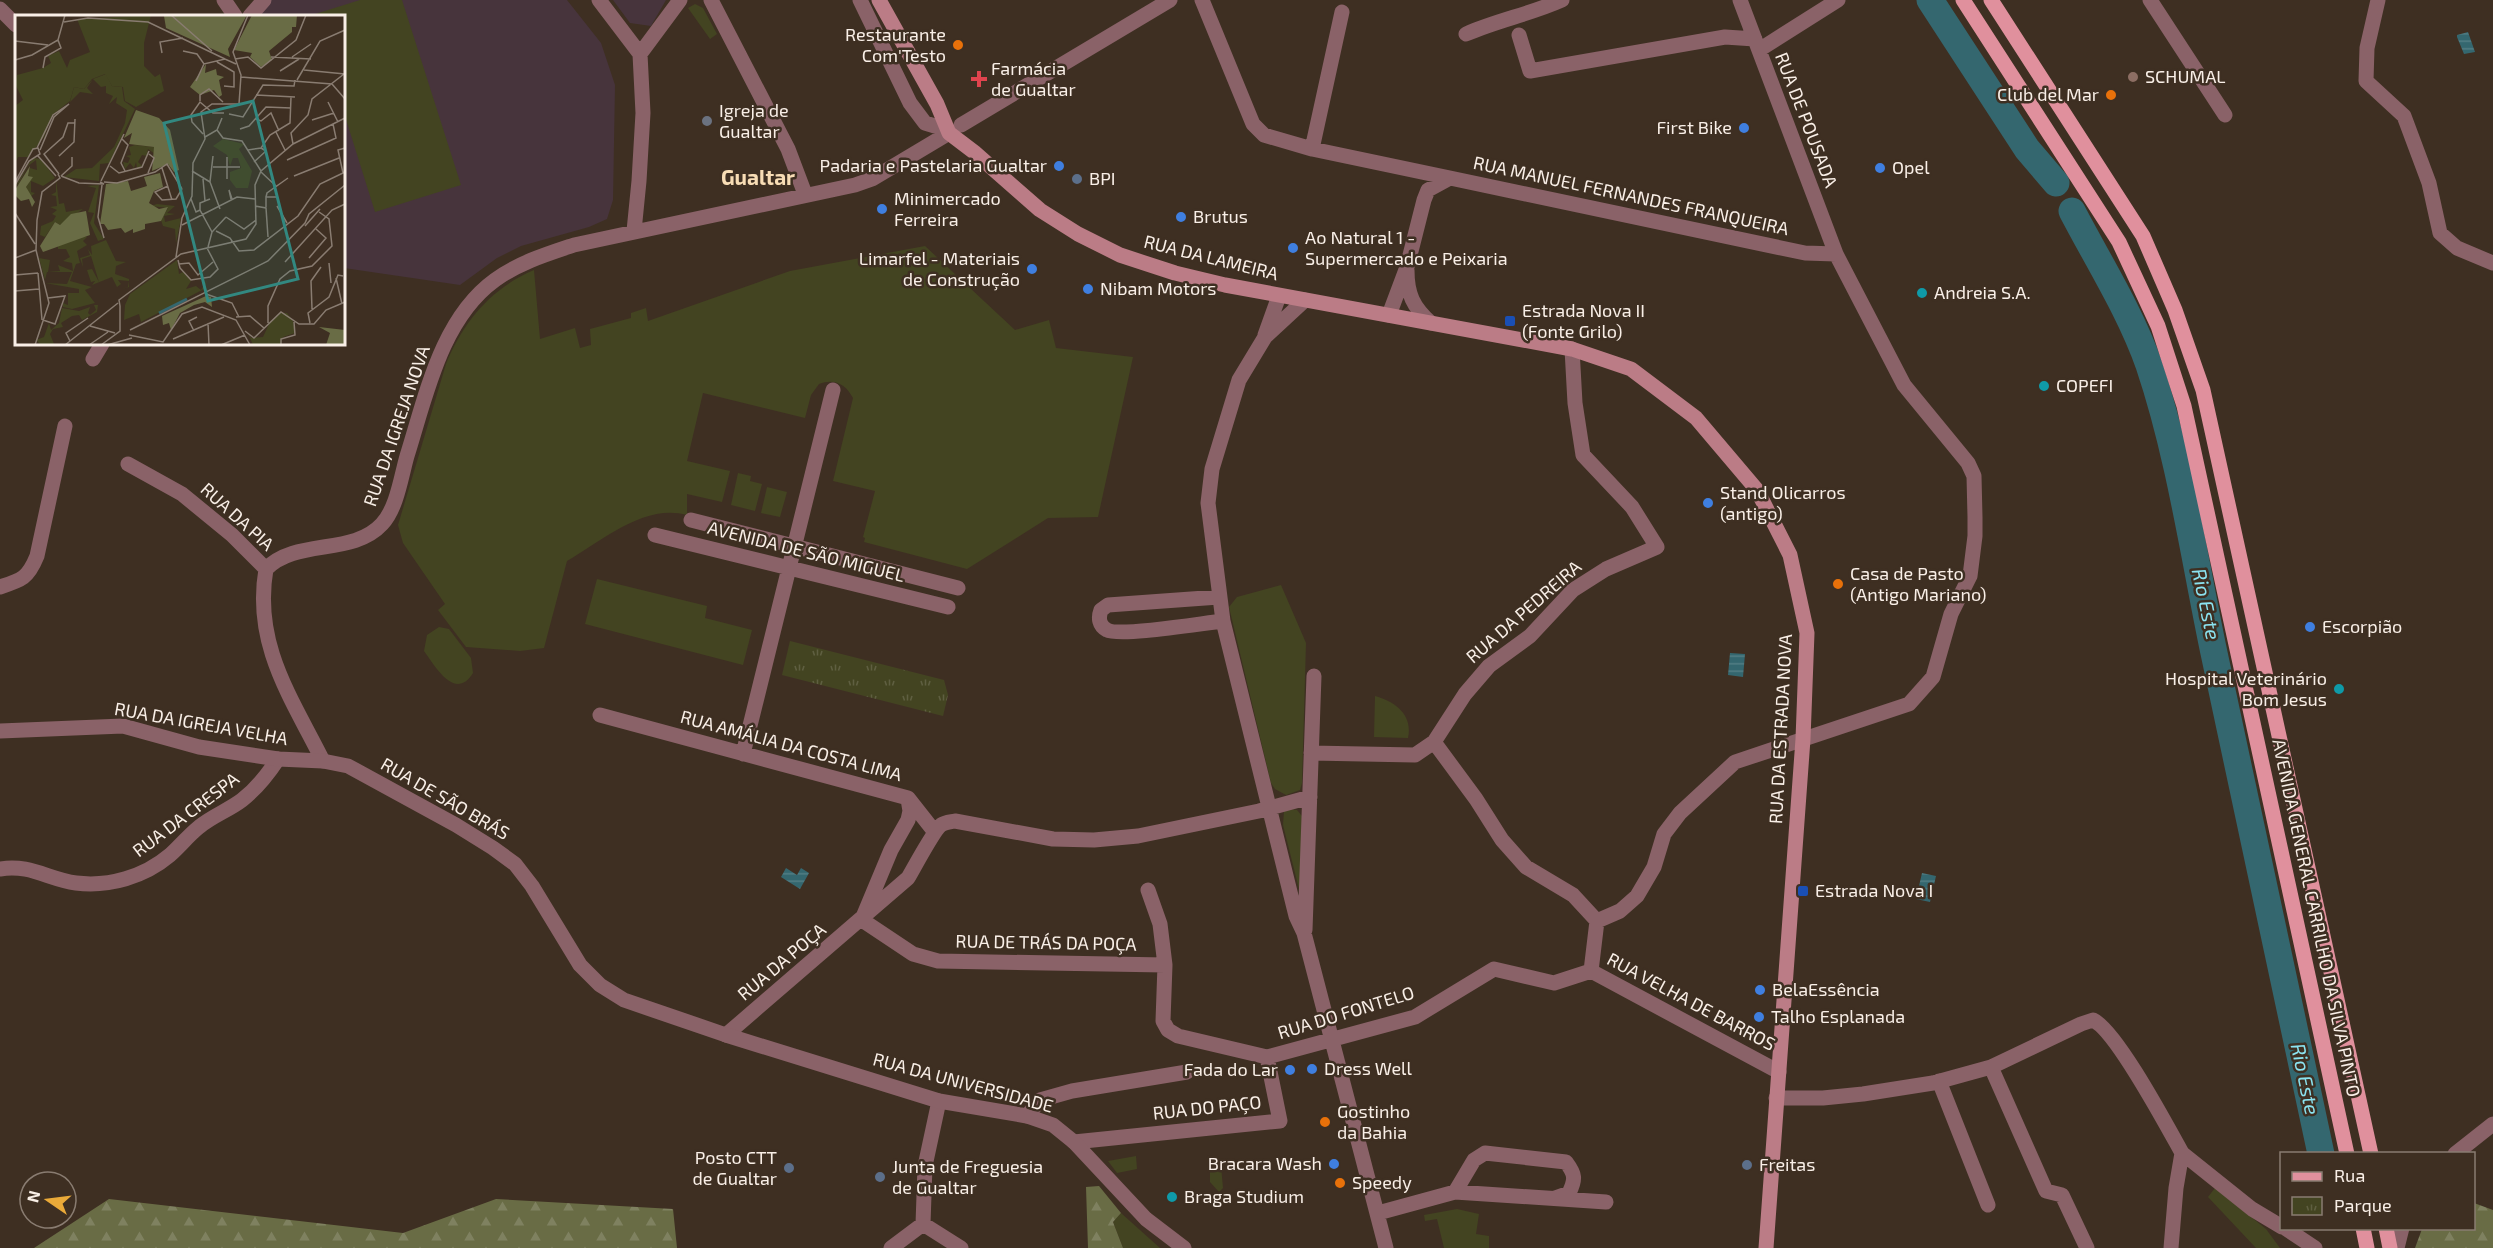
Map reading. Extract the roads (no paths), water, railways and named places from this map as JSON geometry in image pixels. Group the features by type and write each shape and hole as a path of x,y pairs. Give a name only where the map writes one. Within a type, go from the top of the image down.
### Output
{"main road":[{"name":"RUA DA LAMEIRA","path":"879,0 937,104 954,129 974,152 1040,210 1078,234 1120,255 1175,273 1279,296 1394,316"},
{"name":"AVENIDA GENERAL CARRILHO DA SILVA PINTO","path":"1963,0 2119,242 2158,326 2184,406 2347,1152"},
{"name":"AVENIDA GENERAL CARRILHO DA SILVA PINTO","path":"1991,0 2143,236 2175,310 2203,390 2372,1152"},
{"name":"RUA DA ESTRADA NOVA","path":"1394,316 1572,349 1630,369 1696,418 1757,490 1790,555 1807,633 1803,738 1766,1248"},
{"path":"2363,1230 2367,1248"},
{"path":"2386,1230 2390,1248"}],"street":[{"path":"224,0 234,15"},
{"path":"250,15 264,0"},
{"path":"599,0 640,54 643,113 634,231"},
{"path":"640,54 680,0"},
{"path":"711,0 788,149 805,194"},
{"name":"RUA DA LAMEIRA","path":"861,0 910,103 924,123 954,129"},
{"name":"RUA DA IGREJA NOVA","path":"267,569 277,558 357,539 372,533 384,523 393,502 431,382 450,336 464,314 494,281 531,260 574,244 765,205 805,194 855,185 872,179 1170,0"},
{"path":"1202,0 1253,124 1264,135 1312,149 1450,178"},
{"path":"1466,34 1496,21 1540,10 1562,0"},
{"path":"1519,34 1530,71 1725,37 1757,44 1838,0"},
{"path":"2150,0 2225,115"},
{"path":"2378,0 2367,48 2366,81 2404,116 2429,183 2440,233 2457,248 2493,263"},
{"path":"1725,37 1742,4"},
{"name":"RUA DE POUSADA","path":"1597,921 1620,911 1636,896 1654,867 1664,834 1680,813 1735,762 1909,704 1934,677 1951,614 1970,576 1976,536 1974,476 1968,463 1904,384 1836,254 1742,4"},
{"path":"0,9 15,25"},
{"path":"1312,149 1342,12"},
{"name":"RUA MANUEL FERNANDES FRANQUEIRA","path":"1394,316 1428,190 1450,178 1806,253 1836,254"},
{"name":"RUA MANUEL FERNANDES FRANQUEIRA","path":"1407,267 1407,289 1412,302 1431,323"},
{"path":"1279,296 1265,337 1239,381 1230,405 1212,469 1208,495 1208,523 1224,625 1268,808 1296,916 1304,933 1386,1248"},
{"path":"1265,337 1305,300"},
{"path":"93,360 101,345"},
{"name":"RUA DA PEDREIRA","path":"1434,742 1477,679 1502,655 1530,636 1573,590 1606,569 1657,547 1632,507 1582,455 1575,403 1572,349"},
{"path":"743,754 833,390"},
{"path":"0,587 30,573 37,556 65,426"},
{"name":"RUA DA PIA","path":"128,464 182,494 232,535 267,569 264,584 264,624 273,663 322,761"},
{"name":"AVENIDA DE SÃO MIGUEL","path":"691,520 958,588"},
{"name":"AVENIDA DE SÃO MIGUEL","path":"655,535 948,607"},
{"path":"1219,597 1108,605 1101,610 1099,618 1102,626 1110,632 1224,625"},
{"path":"1304,933 1314,676"},
{"name":"RUA AMÁLIA DA COSTA LIMA","path":"600,715 908,798 934,831"},
{"name":"RUA DA IGREJA VELHA","path":"0,731 123,726 199,747 278,759 322,761"},
{"path":"1311,753 1415,754 1434,742 1476,799 1502,840 1526,867 1573,895 1597,921"},
{"name":"RUA DA CRESPA","path":"0,869 31,869 75,883 104,883 127,879 146,872 169,856 200,826 242,800 267,776 278,759"},
{"name":"RUA DE SÃO BRÁS","path":"322,761 348,766 456,825 515,864 532,886 580,964 600,985 624,1000 726,1035"},
{"path":"934,831 943,823 955,821 1053,839 1094,840 1138,836 1310,797"},
{"name":"RUA DA POÇA","path":"862,920 891,850 908,820 910,811 908,798"},
{"name":"RUA DA POÇA","path":"726,1035 908,878 934,831"},
{"name":"RUA DE TRÁS DA POÇA","path":"862,920 913,954 938,961 1164,964 1160,924 1148,890"},
{"name":"RUA VELHA DE BARROS","path":"1597,921 1591,970 1779,1072"},
{"name":"RUA DO FONTELO","path":"1164,964 1163,1021 1168,1030 1178,1036 1267,1057 1415,1017 1494,969 1554,983 1591,970"},
{"path":"1776,1098 1853,1095 1904,1089 1940,1081 1992,1067 2093,1020 2101,1024 2110,1035 2148,1093 2182,1153 2252,1209 2280,1223"},
{"name":"RUA DA UNIVERSIDADE","path":"726,1035 939,1101 1028,1116 1053,1125 1074,1142 1146,1219 1184,1248"},
{"name":"RUA DO PAÇO","path":"1074,1142 1280,1120 1267,1057"},
{"path":"1992,1067 2046,1191 2062,1195 2087,1248"},
{"path":"1028,1116 1040,1100 1072,1091 1187,1072"},
{"path":"1940,1081 1988,1205"},
{"path":"923,1224 925,1166 939,1101"},
{"path":"2458,1152 2493,1124"},
{"path":"1455,1192 1474,1160 1485,1153 1566,1162 1573,1171 1575,1180 1569,1193 1555,1198"},
{"path":"2171,1248 2176,1188 2182,1153"},
{"path":"1378,1213 1455,1192 1606,1202"},
{"path":"891,1248 923,1224"},
{"path":"923,1224 961,1248"},
{"path":"2292,1230 2302,1241 2315,1248"},
{"path":"2397,1248 2402,1230"}],"water":[{"path":"2468,32 2475,52 2464,54 2457,35"},
{"path":"1730,653 1745,654 1743,677 1728,675"},
{"path":"786,868 797,875 801,868 809,873 800,889 781,877"},
{"path":"1922,873 1936,876 1930,902 1916,899"}],"waterway":[{"name":"Rio Este","path":"1930,0 2027,149 2056,183"},
{"name":"Rio Este","path":"2072,211 2123,306 2149,365 2160,400 2186,508 2227,716 2321,1152"}],"place":[{"name":"Restaurante Com'Testo","path":"958,45"},
{"name":"SCHUMAL","path":"2133,77"},
{"name":"Farmácia de Gualtar","path":"979,79"},
{"name":"Club del Mar","path":"2111,95"},
{"name":"Igreja de Gualtar","path":"707,121"},
{"name":"First Bike","path":"1744,128"},
{"name":"Padaria e Pastelaria Gualtar","path":"1059,166"},
{"name":"Opel","path":"1880,168"},
{"name":"BPI","path":"1077,179"},
{"name":"Minimercado Ferreira","path":"882,209"},
{"name":"Brutus","path":"1181,217"},
{"name":"Ao Natural 1 - Supermercado e Peixaria","path":"1293,248"},
{"name":"Limarfel - Materiais de Construção","path":"1032,269"},
{"name":"Nibam Motors","path":"1088,289"},
{"name":"Andreia S.A.","path":"1922,293"},
{"name":"Estrada Nova II (Fonte Grilo)","path":"1510,321"},
{"name":"COPEFI","path":"2044,386"},
{"name":"Stand Olicarros (antigo)","path":"1708,503"},
{"name":"Casa de Pasto (Antigo Mariano)","path":"1838,584"},
{"name":"Escorpião","path":"2310,627"},
{"name":"Hospital Veterinário Bom Jesus","path":"2339,689"},
{"name":"Estrada Nova I","path":"1803,891"},
{"name":"BelaEssência","path":"1760,990"},
{"name":"Talho Esplanada","path":"1759,1017"},
{"name":"Dress Well","path":"1312,1069"},
{"name":"Fada do Lar","path":"1290,1070"},
{"name":"Gostinho da Bahia","path":"1325,1122"},
{"name":"Bracara Wash","path":"1334,1164"},
{"name":"Freitas","path":"1747,1165"},
{"name":"Posto CTT de Gualtar","path":"789,1168"},
{"name":"Junta de Freguesia de Gualtar","path":"880,1177"},
{"name":"Speedy","path":"1340,1183"},
{"name":"Braga Studium","path":"1172,1197"}],"district":[{"name":"Gualtar","path":"758,178"}]}
